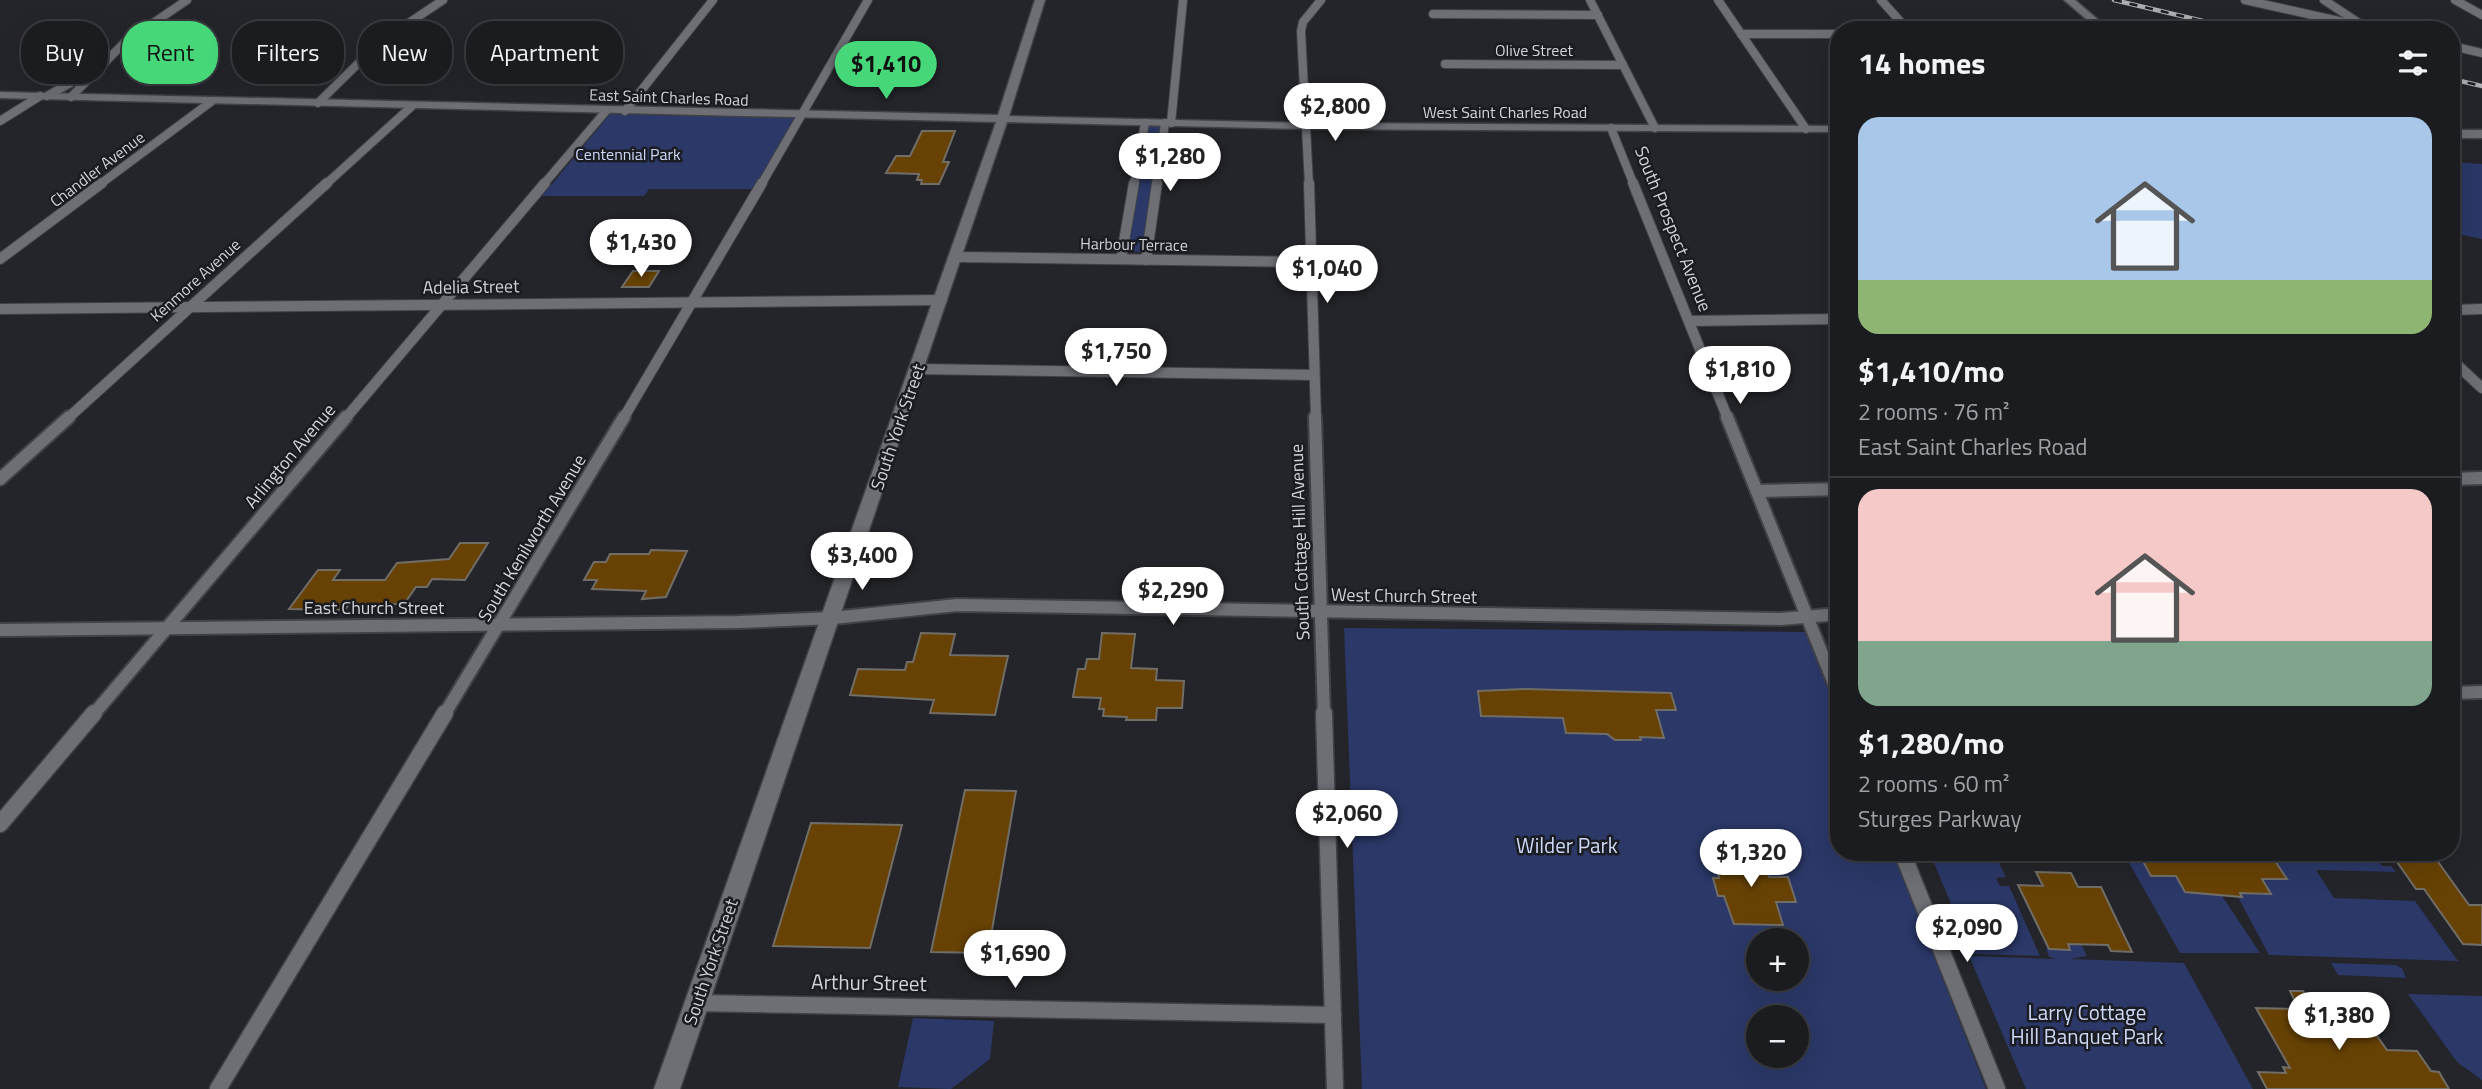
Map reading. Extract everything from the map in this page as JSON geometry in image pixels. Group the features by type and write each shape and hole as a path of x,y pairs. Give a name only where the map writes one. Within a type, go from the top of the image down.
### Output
{"main road":[{"name":"South York Street","path":"667,1089 957,257 1040,0"},
{"path":"2069,0 2094,21"},
{"name":"East Saint Charles Road","path":"0,95 1002,120"},
{"name":"West Saint Charles Road","path":"1002,120 1307,126 1830,129"},
{"path":"2460,134 2482,134"}],"street":[{"path":"108,56 129,38 187,0"},
{"path":"318,103 379,43 443,0"},
{"path":"625,111 713,0"},
{"name":"South Kenilworth Avenue","path":"218,1089 693,302 868,0"},
{"path":"1146,260 1168,123 1183,0"},
{"name":"South Cottage Hill Avenue","path":"1321,0 1303,22 1301,31 1307,126 1335,1089"},
{"name":"South Prospect Avenue","path":"1590,0 1655,128"},
{"path":"1718,0 1806,129"},
{"path":"1881,0 1900,21"},
{"path":"2245,0 2338,21"},
{"path":"2324,0 2356,21"},
{"path":"2455,0 2482,15"},
{"path":"1433,14 1598,15"},
{"path":"1741,34 1830,34"},
{"path":"2460,48 2482,53"},
{"name":"Olive Street","path":"1445,64 1623,65"},
{"path":"0,121 67,84"},
{"path":"71,97 81,84"},
{"name":"Chandler Avenue","path":"0,259 212,101"},
{"name":"Kenmore Avenue","path":"0,479 412,106"},
{"name":"Arlington Avenue","path":"0,824 606,111"},
{"path":"1121,259 1145,123"},
{"name":"South Prospect Avenue","path":"1611,128 1830,674"},
{"name":"Harbour Terrace","path":"957,257 1310,262"},
{"name":"Adelia Street","path":"0,309 942,300"},
{"path":"2460,310 2482,309"},
{"path":"1689,321 1830,319"},
{"path":"2460,367 2482,388"},
{"path":"918,369 1314,375"},
{"path":"2460,479 2482,478"},
{"path":"1757,491 1830,489"},
{"name":"West Church Street","path":"833,618 957,605 1321,613 1781,618 1830,615"},
{"name":"East Church Street","path":"0,630 738,622 833,618"},
{"path":"2460,693 2482,692"},
{"path":"1906,861 1997,1089"},
{"name":"Arthur Street","path":"697,1003 1333,1015"}],"green space":[{"name":"Centennial Park","path":"610,114 796,118 753,189 649,189 644,196 542,196"},
{"path":"1148,127 1161,127 1142,252 1126,252"},
{"path":"2460,163 2482,164 2482,239 2460,235"},
{"name":"Wilder Park","path":"1344,628 1806,632 1830,693 1830,861 1897,861 1986,1089 1362,1089"},
{"path":"1933,861 1998,861 2006,877 1996,878 2000,886 2009,886 2040,956 1972,954"},
{"path":"2128,861 2143,861 2151,875 2176,876 2185,892 2216,893 2222,896 2260,953 2180,953"},
{"path":"2275,861 2379,861 2382,866 2391,866 2396,872 2316,870 2334,898 2415,901 2458,961 2269,955 2238,897 2240,893 2270,894 2262,879 2287,880"},
{"name":"Larry Cottage Hill Banquet Park","path":"2068,944 2081,944 2087,956 2070,959 2184,963 2253,1089 2026,1089 1969,956 2056,959 2049,957 2046,948 2069,950"},
{"path":"2331,963 2395,965 2402,968 2406,978 2338,975"},
{"path":"2408,994 2482,996 2482,1080 2457,1062"},
{"path":"913,1018 994,1021 990,1059 951,1089 898,1087"}],"building":[{"path":"922,131 955,131 943,162 949,162 939,184 921,184 922,180 917,180 919,174 886,173 896,156 910,156"},
{"path":"633,271 659,271 649,287 622,287"},
{"path":"460,543 488,543 465,580 432,579 427,587 416,587 404,604 349,604 345,610 289,609 318,570 340,570 333,580 385,580 397,563 449,559"},
{"path":"651,550 687,551 666,597 642,599 646,591 592,589 597,580 584,580 594,562 606,562 610,554 649,554"},
{"path":"921,633 955,634 950,655 1008,656 995,715 930,713 934,700 850,695 858,669 905,670 907,662 913,662"},
{"path":"1102,633 1135,634 1131,668 1157,669 1156,680 1184,681 1182,708 1157,708 1156,720 1126,720 1127,717 1103,716 1104,709 1099,709 1101,698 1073,697 1078,669 1085,669 1087,659 1099,659"},
{"path":"1525,689 1671,693 1676,710 1656,710 1664,738 1640,737 1641,740 1615,740 1607,734 1566,733 1563,718 1481,716 1478,691"},
{"path":"965,790 1016,791 988,953 931,952"},
{"path":"811,823 902,825 870,948 773,946"},
{"path":"1714,852 1762,853 1769,877 1788,877 1796,902 1776,902 1783,925 1734,924 1724,896 1718,896 1713,878 1719,878"},
{"path":"2143,861 2275,861 2287,879 2262,879 2271,894 2240,893 2242,897 2185,892 2176,876 2151,876"},
{"path":"2396,861 2437,861 2469,905 2482,905 2482,945 2463,944 2424,889 2416,889"},
{"path":"2036,872 2071,873 2078,887 2101,887 2132,952 2111,951 2108,945 2068,944 2070,950 2049,949 2018,885 2043,886"},
{"path":"2290,991 2303,991 2307,997 2316,998 2324,1011 2360,1012 2387,1050 2417,1051 2431,1071 2439,1072 2449,1089 2267,1089 2258,1072 2286,1073 2283,1067 2290,1068 2256,1008 2299,1009"}],"railway":[{"path":"2114,0 2203,21"},
{"path":"2460,81 2482,86"}]}
